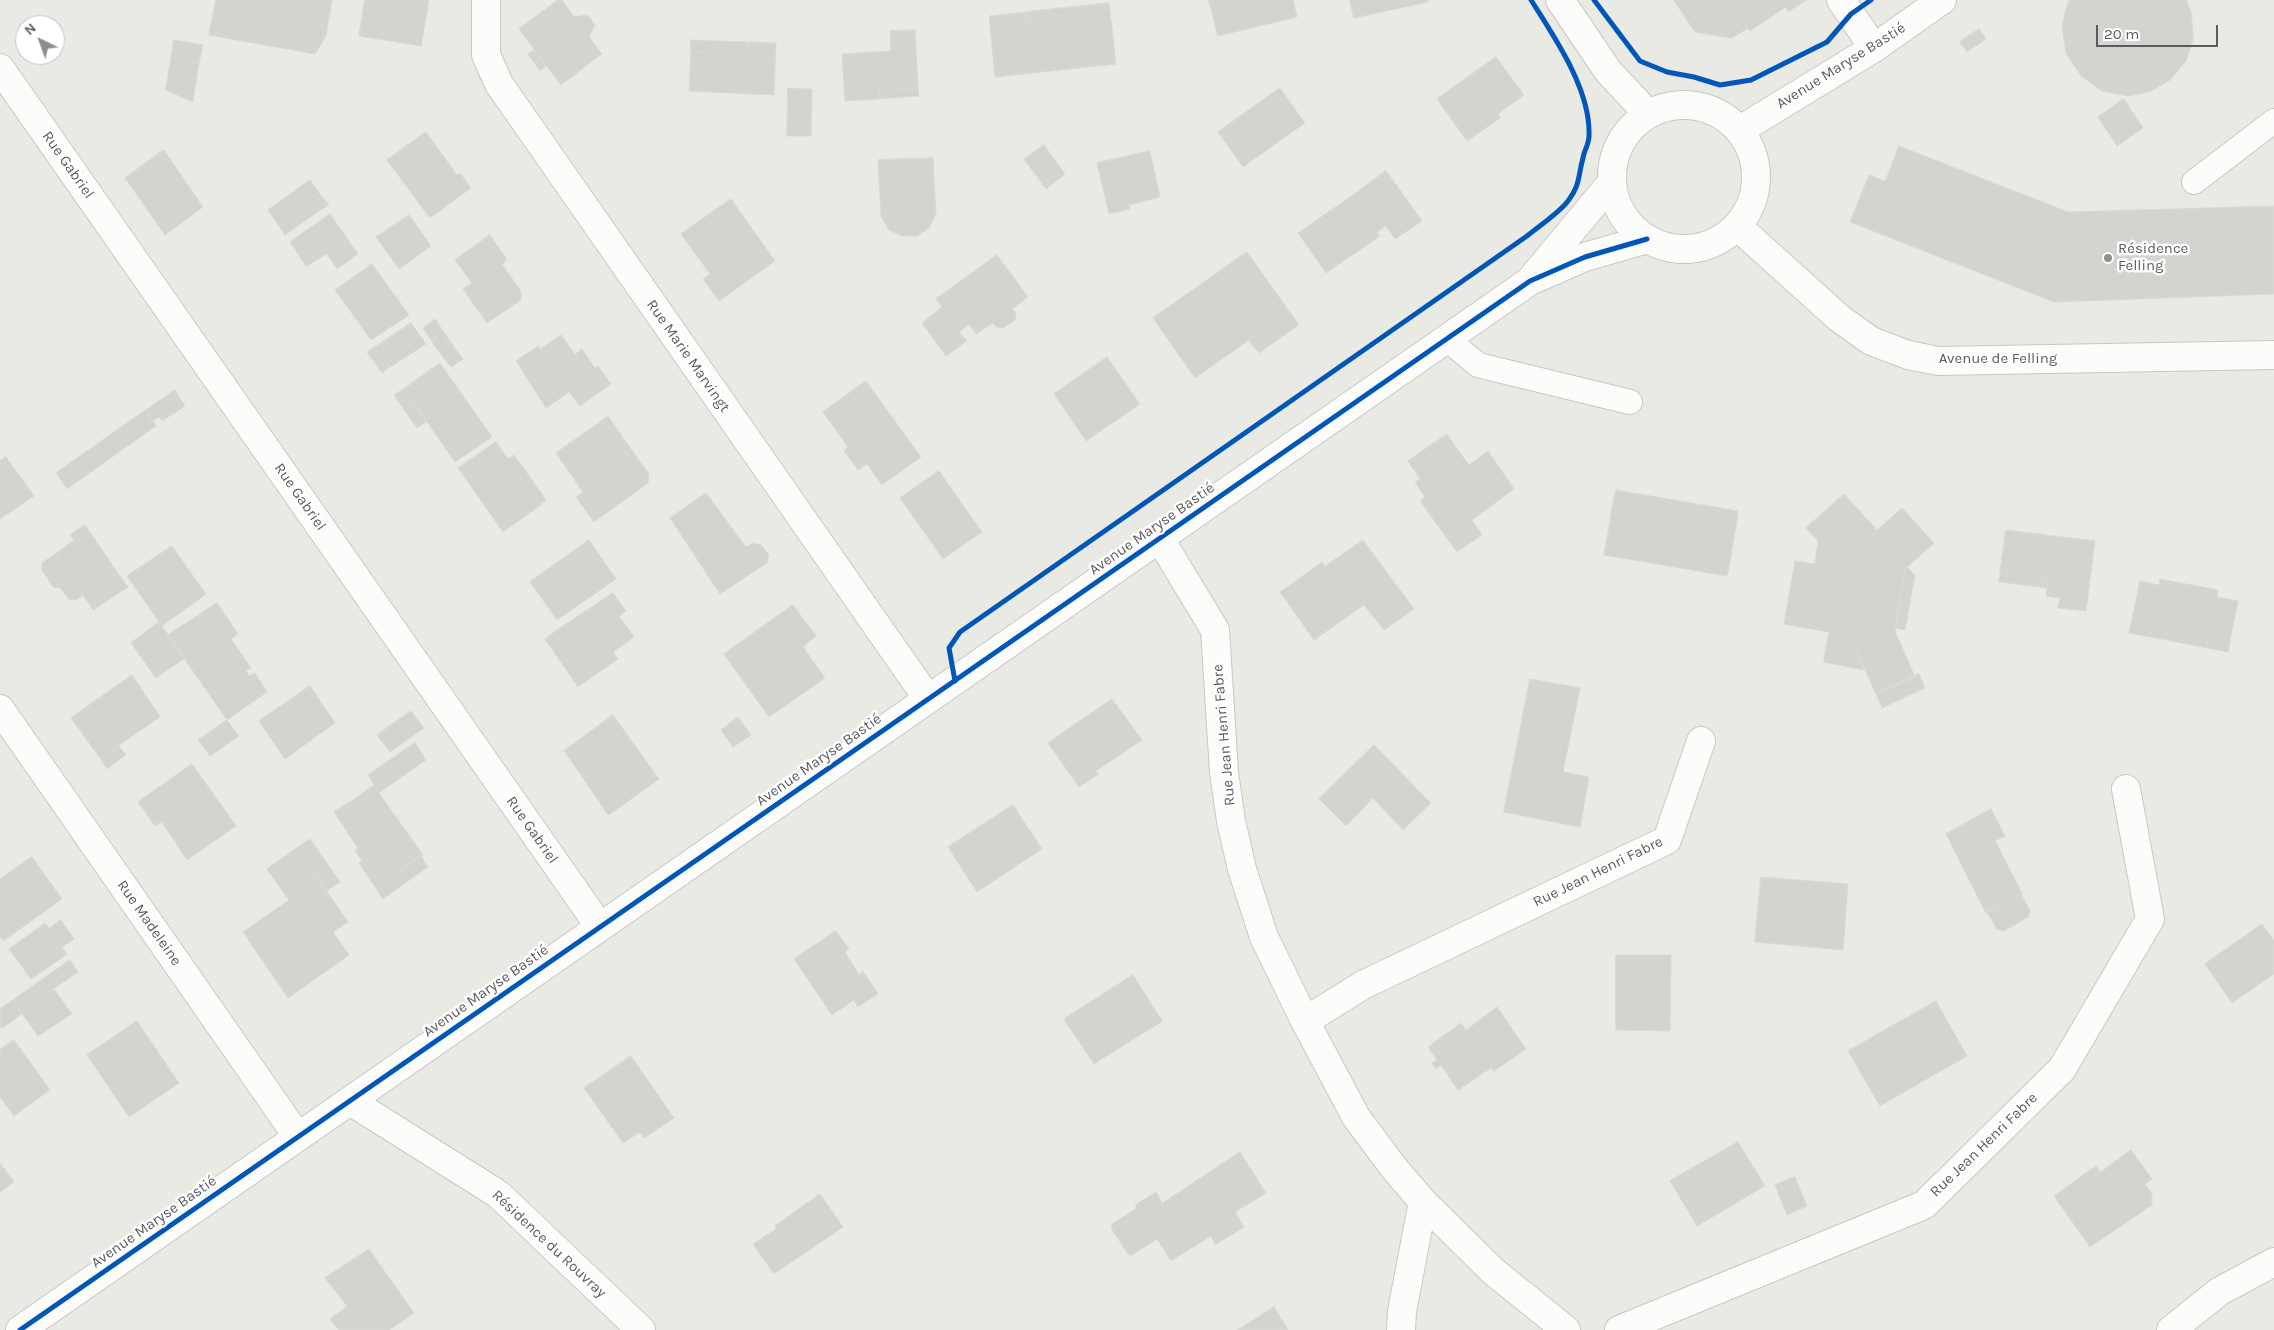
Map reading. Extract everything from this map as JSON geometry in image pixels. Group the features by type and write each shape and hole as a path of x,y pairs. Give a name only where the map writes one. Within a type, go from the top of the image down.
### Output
{"street":[{"name":"Rue Marie Marvingt","path":"486,0 486,55 499,84 928,699"},
{"path":"1560,0 1608,71 1648,114"},
{"path":"1841,0 1874,48"},
{"name":"Avenue Maryse Bastié","path":"1740,130 1874,48 1942,0"},
{"name":"Rue Gabriel","path":"0,68 600,927"},
{"path":"1685,105 1704,108 1722,116 1740,130 1749,147 1755,168 1755,190 1747,211 1737,226 1727,236 1697,248 1676,249 1655,244 1646,239 1637,233 1623,218 1614,196 1611,172 1617,149 1630,129 1648,114 1666,107 1685,105"},
{"name":"Avenue Maryse Bastié","path":"1530,281 1612,182"},
{"name":"Avenue de Felling","path":"1737,226 1839,318 1871,341 1908,355 1938,361 1967,361 2274,354"},
{"name":"Avenue Maryse Bastié","path":"20,1330 1530,281 1585,257 1646,239"},
{"name":"Rue Jean Henri Fabre","path":"1160,539 1216,630 1224,772 1231,821 1242,869 1264,938 1305,1022 1356,1117 1394,1168 1423,1202 1494,1272 1566,1330"},
{"name":"Rue Madeleine","path":"0,709 298,1136"},
{"name":"Rue Jean Henri Fabre","path":"1305,1022 1363,985 1667,840 1701,741"},
{"name":"Rue Jean Henri Fabre","path":"1619,1330 1924,1204 2062,1069 2150,918 2126,789"},
{"name":"Résidence du Rouvray","path":"350,1101 498,1194 641,1330"},
{"path":"1401,1330 1402,1311 1423,1202"},
{"path":"2171,1330 2220,1291 2274,1262"}],"lane":[{"path":"2194,182 2274,121"},
{"path":"1447,339 1478,365 1630,402"}],"building":[{"path":"216,0 332,0 326,36 315,54 209,35"},
{"path":"365,0 429,0 421,46 359,36"},
{"path":"558,0 562,0 574,17 588,15 595,25 589,37 602,54 561,85 519,29"},
{"path":"1209,0 1293,0 1297,17 1218,36"},
{"path":"1350,0 1428,0 1428,2 1354,18"},
{"path":"1674,0 1806,0 1788,12 1786,7 1750,31 1742,20 1719,36 1695,32"},
{"path":"2070,0 2186,0 2191,12 2193,40 2186,61 2170,80 2149,92 2128,96 2102,91 2081,76 2066,53 2062,26"},
{"path":"1109,3 1110,11 1026,20 1026,12"},
{"path":"1110,11 1116,64 995,77 989,16 1026,12 1026,20"},
{"path":"1742,20 1748,28 1732,38 1719,36"},
{"path":"1979,29 1986,39 1967,52 1960,42"},
{"path":"915,30 918,88 879,91 879,99 845,101 842,54 891,51 890,31"},
{"path":"174,40 203,45 199,63 171,59"},
{"path":"691,40 748,42 748,53 691,52"},
{"path":"748,42 776,43 774,95 689,91 691,52 748,53"},
{"path":"534,50 546,66 540,71 528,54"},
{"path":"1496,57 1524,95 1498,114 1500,118 1467,141 1437,99"},
{"path":"171,59 199,63 193,102 166,90"},
{"path":"788,88 812,89 811,136 787,136"},
{"path":"918,88 919,96 879,99 879,91"},
{"path":"1280,88 1305,123 1243,167 1218,132"},
{"path":"2124,99 2143,128 2117,146 2098,117"},
{"path":"426,132 457,175 460,173 471,188 430,218 387,160"},
{"path":"1044,145 1065,174 1046,189 1024,159"},
{"name":"Résidence Felling","path":"1899,146 2068,212 2274,206 2274,294 2054,302 1850,222 1869,175 1885,181"},
{"path":"164,150 203,207 165,235 125,178"},
{"path":"1150,151 1160,197 1129,205 1130,209 1109,214 1097,163"},
{"path":"933,158 936,213 929,228 917,236 902,236 889,230 881,216 878,160"},
{"path":"1386,171 1392,179 1366,198 1360,190"},
{"path":"1392,179 1422,221 1395,239 1386,226 1377,232 1380,236 1326,273 1298,233 1360,190 1366,198"},
{"path":"310,180 322,197 312,204 319,211 285,235 268,210"},
{"path":"322,197 329,205 319,211 312,204"},
{"path":"731,199 775,261 719,301 703,279 710,274 681,234"},
{"path":"330,214 358,254 337,269 327,254 306,266 290,242"},
{"path":"409,215 431,246 399,269 376,237"},
{"path":"490,235 507,260 502,264 521,291 521,300 487,323 463,289 472,283 455,260"},
{"path":"1247,252 1299,325 1269,346 1259,333 1195,378 1153,318"},
{"path":"997,255 1028,297 1012,309 1016,313 1015,320 1003,328 996,327 993,323 976,334 969,324 959,332 967,341 946,356 922,323 942,307 936,299"},
{"path":"372,264 409,315 371,340 335,290"},
{"path":"435,319 444,332 431,340 423,328"},
{"path":"411,323 426,344 390,367 375,347"},
{"path":"444,332 450,341 437,349 431,340"},
{"path":"1259,333 1269,346 1259,353 1249,341"},
{"path":"561,335 588,373 598,366 611,384 580,406 569,392 546,408 516,361 538,346 540,349"},
{"path":"450,341 457,351 445,360 437,349"},
{"path":"375,347 390,367 382,373 367,352"},
{"path":"582,349 595,368 588,373 575,355"},
{"path":"457,351 463,359 451,367 445,360"},
{"path":"1107,357 1140,404 1086,441 1054,394"},
{"path":"440,363 492,437 455,462 404,389"},
{"path":"866,381 921,457 882,485 867,464 858,470 844,451 848,447 823,412"},
{"path":"404,389 426,422 417,428 394,395"},
{"path":"175,390 185,406 162,421 159,417 152,421 146,410"},
{"path":"146,410 156,426 67,489 56,473"},
{"path":"608,416 638,459 630,458 603,420"},
{"path":"603,420 630,458 638,459 649,474 648,483 594,522 576,497 583,492 556,453"},
{"path":"1447,434 1458,450 1450,456 1461,471 1488,451 1514,489 1472,520 1482,535 1457,552 1420,501 1425,497 1415,482 1420,479 1408,461"},
{"path":"496,442 508,459 514,455 523,467 517,472 541,505 503,532 458,468"},
{"path":"1458,450 1469,465 1461,471 1450,456"},
{"path":"6,457 34,496 0,519 0,461"},
{"path":"523,467 546,500 540,504 517,472"},
{"path":"939,471 982,532 943,559 900,498"},
{"path":"1616,490 1738,511 1737,520 1614,498"},
{"path":"706,493 746,547 753,543 761,545 769,555 767,563 720,594 670,518"},
{"path":"1844,494 1877,530 1902,508 1934,543 1905,569 1895,631 1915,677 1876,694 1855,648 1827,643 1829,632 1784,624 1795,561 1815,564 1818,541 1806,528"},
{"path":"1614,498 1737,520 1729,568 1606,546"},
{"path":"85,525 117,572 83,595 54,555 74,540 70,535"},
{"path":"2006,530 2095,541 2086,611 2058,608 2060,598 2046,596 2048,579 2000,573"},
{"path":"589,540 616,579 557,620 530,582"},
{"path":"1363,540 1414,609 1384,630 1364,605 1314,640 1280,592 1322,562 1325,566"},
{"path":"172,546 206,594 162,626 127,576"},
{"path":"1606,546 1729,568 1727,576 1604,555"},
{"path":"54,555 83,595 76,600 69,599 60,588 53,587 42,570 42,563"},
{"path":"1907,567 1915,575 1905,630 1896,628 1905,569"},
{"path":"117,572 128,587 93,610 83,595"},
{"path":"2000,573 2048,579 2047,588 1999,582"},
{"path":"2160,579 2218,590 2217,597 2238,601 2228,652 2207,648 2208,639 2153,628 2151,637 2129,633 2140,581 2159,585"},
{"path":"613,593 626,611 619,616 634,637 613,652 618,659 592,677 559,629"},
{"path":"217,603 238,634 231,639 251,668 246,671 249,676 255,673 267,692 227,720 168,635"},
{"path":"793,605 807,624 793,633 825,678 769,717 724,654"},
{"path":"159,622 185,658 156,678 131,643"},
{"path":"807,624 816,636 803,647 793,633"},
{"path":"2153,628 2208,639 2207,648 2151,637"},
{"path":"559,629 592,677 578,687 545,639"},
{"path":"1827,643 1855,648 1864,670 1824,662"},
{"path":"1919,674 1925,688 1882,708 1876,694"},
{"path":"132,675 160,717 100,758 71,718"},
{"path":"1530,679 1580,688 1563,772 1589,777 1580,827 1504,812"},
{"path":"310,686 335,723 285,759 259,721"},
{"path":"1112,699 1142,740 1096,771 1099,774 1079,787 1048,743"},
{"path":"411,711 424,728 390,752 377,735"},
{"path":"613,715 659,779 617,809 589,768 581,775 564,751"},
{"path":"738,717 751,735 733,747 721,730"},
{"path":"227,720 239,736 210,756 198,740"},
{"path":"415,743 426,760 379,793 423,855 375,887 359,863 362,861 355,850 374,839 350,802 374,785 368,775"},
{"path":"1374,745 1431,803 1403,830 1373,798 1346,826 1319,799"},
{"path":"119,746 126,755 107,769 100,758"},
{"path":"192,764 236,826 187,860 162,822 155,826 138,802"},
{"path":"589,768 617,809 608,815 581,775"},
{"path":"350,802 374,839 358,848 334,812"},
{"path":"1013,805 1042,849 977,892 948,847"},
{"path":"1991,809 2005,836 1995,841 2022,893 1986,913 1946,834"},
{"path":"310,839 340,882 326,891 297,848"},
{"path":"297,848 348,922 333,932 349,955 288,998 243,932 289,900 267,869"},
{"path":"421,856 428,867 383,899 375,887"},
{"path":"32,857 62,899 3,941 0,937 0,879"},
{"path":"1761,877 1848,884 1843,950 1755,942"},
{"path":"2021,894 2030,911 2028,917 2004,931 1997,929 1987,912"},
{"path":"61,920 74,939 62,947 67,954 31,979 9,949 45,923 49,928"},
{"path":"2262,924 2274,941 2274,974 2232,1003 2205,964"},
{"path":"836,931 849,949 845,952 859,975 863,971 878,994 858,1007 854,1000 832,1015 794,959"},
{"path":"1616,955 1671,955 1670,1031 1616,1030"},
{"path":"70,960 78,972 21,1012 13,1000"},
{"path":"1133,975 1157,1013 1126,1032 1132,1040 1094,1064 1064,1019"},
{"path":"54,989 72,1014 38,1036 21,1012"},
{"path":"13,1000 22,1014 1,1029 0,1009"},
{"path":"1936,1001 1967,1056 1880,1106 1848,1051"},
{"path":"1497,1007 1526,1049 1494,1071 1491,1068 1458,1090 1441,1065 1436,1069 1432,1063 1437,1060 1428,1047 1461,1023 1466,1030"},
{"path":"1157,1013 1163,1021 1132,1040 1126,1032"},
{"path":"137,1021 179,1083 129,1117 87,1055"},
{"path":"14,1040 50,1090 14,1116 0,1097 0,1050"},
{"path":"631,1056 674,1118 644,1138 640,1132 623,1143 584,1088"},
{"path":"1738,1142 1765,1186 1697,1226 1670,1181"},
{"path":"2131,1150 2152,1179 2145,1184 2152,1194 2152,1205 2090,1247 2054,1196 2083,1175 2088,1181"},
{"path":"1240,1152 1266,1193 1235,1212 1244,1227 1215,1245 1211,1236 1171,1261 1157,1239 1132,1255 1128,1254 1111,1228 1112,1224 1137,1208 1135,1205 1156,1192 1162,1203"},
{"path":"0,1163 14,1182 0,1192"},
{"path":"2096,1166 2100,1172 2088,1181 2083,1175"},
{"path":"1795,1177 1807,1206 1787,1215 1775,1185"},
{"path":"820,1194 843,1227 774,1274 753,1244 776,1229 775,1226"},
{"path":"369,1249 414,1313 389,1330 339,1330 330,1319 347,1306 325,1278"},
{"path":"1274,1307 1288,1330 1238,1330"}],"cycle path":[{"path":"955,681 949,648 960,632 1527,236 1564,206 1577,186 1589,136 1588,119 1584,101 1570,65 1531,0"},
{"path":"1594,0 1640,61 1667,72 1694,77 1720,85 1751,80 1827,42 1851,14 1871,0"},
{"path":"20,1330 1530,281 1585,257 1647,239"}],"place":[{"name":"Résidence Felling","path":"2108,258"}]}
